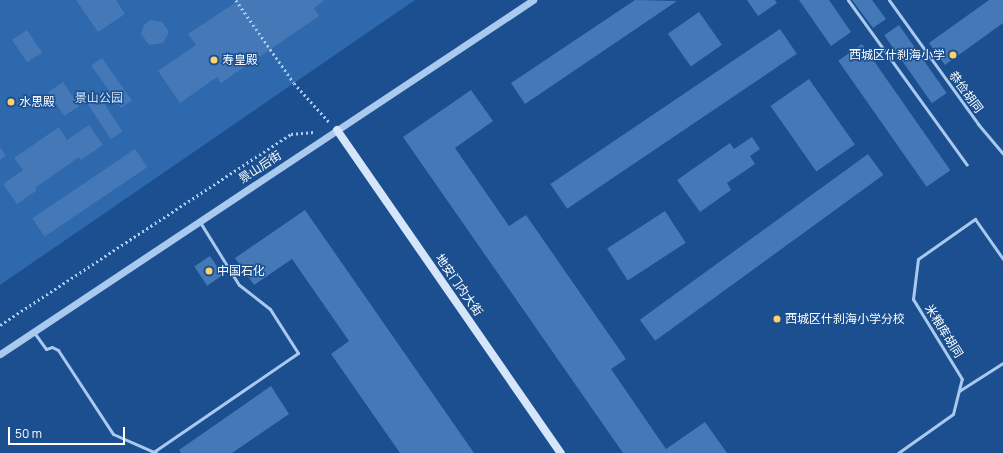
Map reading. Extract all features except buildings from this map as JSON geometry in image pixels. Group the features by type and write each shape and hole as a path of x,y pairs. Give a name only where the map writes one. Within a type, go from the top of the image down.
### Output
{"main road":[{"name":"地安门内大街","path":"337,130 561,453"}],"street":[{"name":"景山后街","path":"0,354 533,0"}],"lane":[{"path":"848,0 967,165"},
{"name":"恭俭胡同","path":"890,0 978,124 1003,154"},
{"name":"米粮库胡同","path":"898,453 954,414 962,379 913,299 918,259 975,219 1003,259"},
{"path":"33,331 46,349 52,347 58,350 113,434 154,453 298,353 270,309 239,285 199,221"},
{"path":"959,391 1003,363"}],"path":[{"path":"236,0 294,83 337,130"},
{"path":"0,325 291,134 337,130"}],"green space":[{"name":"景山公园","path":"0,0 415,0 0,285"}],"place":[{"name":"西城区什刹海小学","path":"953,55"},
{"name":"寿皇殿","path":"214,60"},
{"name":"水思殿","path":"11,102"},
{"name":"中国石化","path":"209,271"},
{"name":"西城区什刹海小学分校","path":"777,319"}]}
